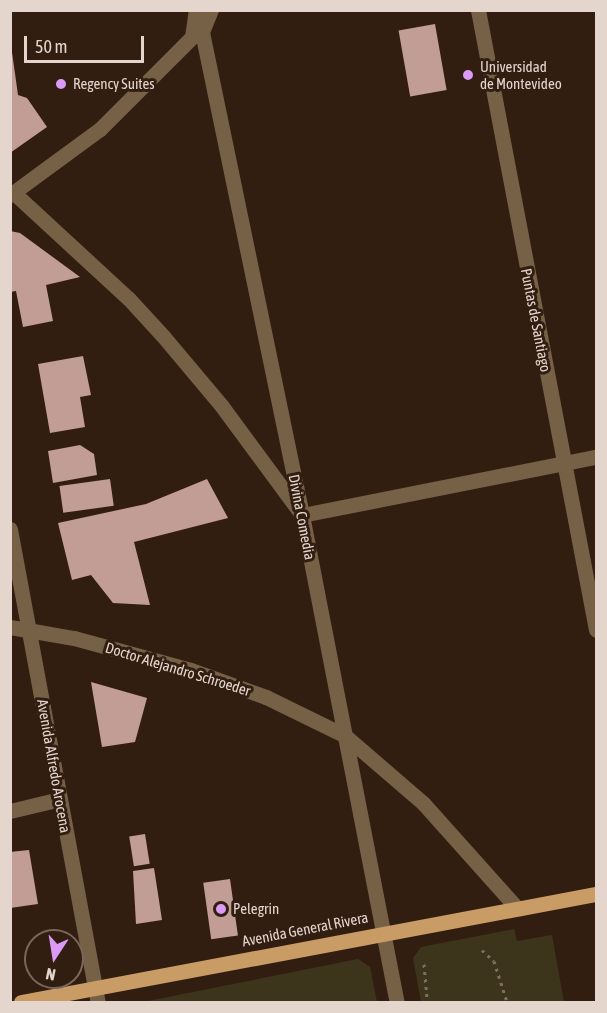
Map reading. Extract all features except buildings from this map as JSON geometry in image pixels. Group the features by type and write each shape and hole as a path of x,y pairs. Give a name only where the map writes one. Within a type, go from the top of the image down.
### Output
{"main road":[{"name":"Avenida General Rivera","path":"21,1002 96,995 381,932 597,894"}],"street":[{"name":"Divina Comedia","path":"196,10 197,35 302,515 381,932 397,1002"},
{"path":"211,10 197,35 100,129 12,194 129,299 163,336 221,405 302,515 597,458"},
{"name":"Puntas de Santiago","path":"478,10 597,630"},
{"name":"Avenida Alfredo Arocena","path":"10,529 96,995"},
{"name":"Doctor Alejandro Schroeder","path":"10,627 28,627 191,670 266,697 344,735 423,803 517,908"},
{"path":"10,811 60,800"}],"path":[{"path":"482,950 494,961 507,1002"},
{"path":"424,963 427,1002"}],"shaded area":[{"path":"514,929 517,941 552,935 564,1002 421,1002 413,958 421,947"},
{"path":"358,959 370,967 377,1002 143,1002"}],"place":[{"name":"Universidad de Montevideo","path":"468,75"},
{"name":"Regency Suites","path":"61,84"},
{"name":"Pelegrin","path":"221,909"}]}
